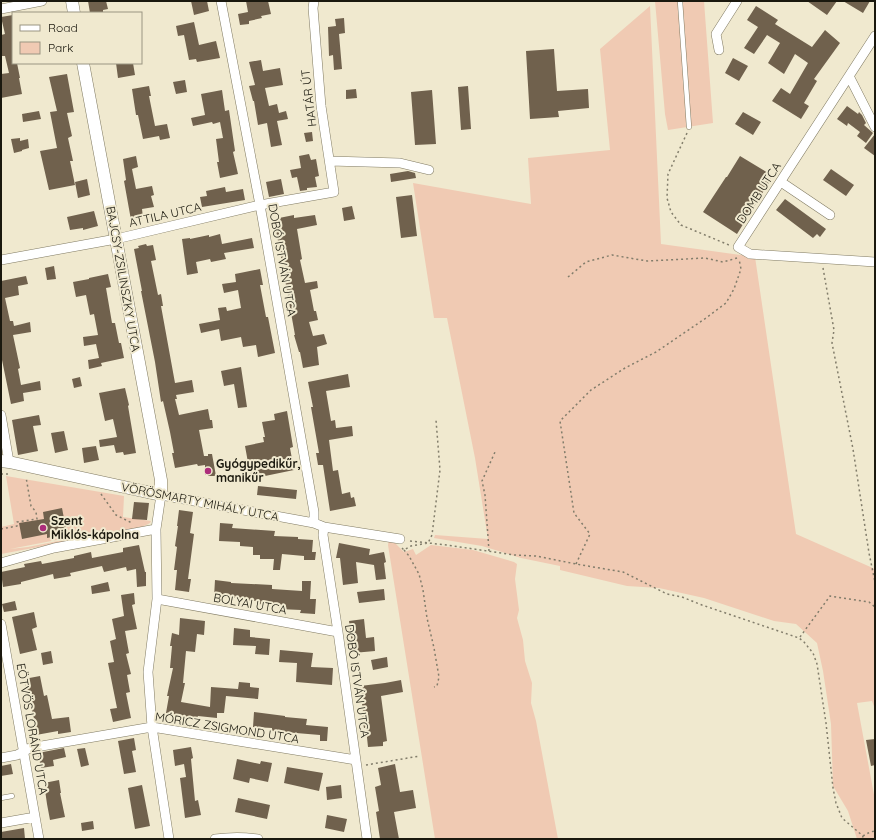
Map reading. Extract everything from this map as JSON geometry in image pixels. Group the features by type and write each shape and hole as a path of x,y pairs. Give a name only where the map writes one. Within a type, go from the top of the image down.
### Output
{"street":[{"path":"1,9 42,1"},
{"path":"72,1 74,12"},
{"name":"DOBÓ ISTVÁN UTCA","path":"221,1 260,205 314,512 314,523"},
{"name":"HATÁR ÚT","path":"314,1 312,8 321,106 334,192"},
{"path":"719,50 716,34 737,1"},
{"name":"DOMB UTCA","path":"875,36 738,246 750,254 875,262"},
{"name":"BAJCSY-ZSILINSZKY UTCA","path":"83,64 161,480 161,495"},
{"path":"849,76 875,127"},
{"path":"330,161 400,163 430,170"},
{"path":"781,182 830,215"},
{"name":"ATTILA UTCA","path":"1,260 116,238 260,205 334,192"},
{"path":"1,415 5,462"},
{"name":"VÖRÖSMARTY MIHÁLY UTCA","path":"5,462 161,495 397,539"},
{"path":"161,495 156,530 157,599 148,672 152,727 169,839"},
{"name":"DOBÓ ISTVÁN UTCA","path":"324,526 323,535 367,839"},
{"path":"1,563 54,548 156,530"},
{"name":"BOLYAI UTCA","path":"157,599 338,632"},
{"name":"EÖTVÖS LORÁND UTCA","path":"1,624 39,839"},
{"name":"MÓRICZ ZSIGMOND UTCA","path":"1,758 17,755 30,748 152,727 356,763"},
{"path":"1,823 35,817"},
{"path":"215,839 225,837 258,839"}],"lane":[{"path":"680,1 689,128"},
{"path":"1,798 12,796"}],"path":[{"path":"689,128 668,174 667,198 671,212 682,225 727,245"},
{"path":"568,277 586,262 612,255 647,261 705,258 723,262 739,258 741,269 734,289 726,303 656,352 625,368 591,390 560,421 574,513 590,534 576,564"},
{"path":"821,258 834,330 832,343 853,449 875,582"},
{"path":"428,543 432,535 440,470 436,420"},
{"path":"489,551 485,495 482,480 494,452"},
{"path":"1,529 17,526 17,522 37,518 36,512 31,506 26,477"},
{"path":"98,490 116,515 134,524 144,532"},
{"path":"397,539 536,556 622,572 668,594 682,597 799,638 813,653 817,664 836,803 842,818 863,836"},
{"path":"397,539 419,574 439,677 437,686 434,687"},
{"path":"404,550 411,546 428,543"},
{"path":"799,638 830,596 868,602 875,607"},
{"path":"356,763 420,756"},
{"path":"862,839 863,836 875,831"}],"green space":[{"path":"655,1 704,1 713,123 668,130 665,114"},
{"path":"650,6 661,244 755,257 796,534 875,569 875,709 872,701 857,703 875,800 875,839 857,839 848,811 833,786 831,724 817,643 796,624 774,621 704,598 659,588 627,586 560,570 560,566 521,558 482,546 434,538 435,535 488,539 475,458 447,318 434,318 413,183 531,204 528,158 610,150 600,49"},
{"path":"6,476 124,496 123,517 151,521 140,528 1,554 1,527 14,524","holes":["67,538 28,547 10,549"]},
{"path":"389,539 404,552 413,549 416,555 431,545 473,550 517,564 515,579 519,610 517,618 523,640 525,661 532,683 531,703 536,721 558,839 435,839 388,545"}],"building":[{"path":"88,1 106,1 108,9 103,10 103,12 90,12"},
{"path":"191,1 207,1 209,11 194,15"},
{"path":"246,1 268,1 271,14 249,21 249,24 240,25 238,14 248,12"},
{"path":"807,1 837,1 827,15"},
{"path":"843,1 870,1 863,13"},
{"path":"756,6 778,20 775,24 812,47 825,30 840,43 814,79 817,81 804,103 809,106 801,119 772,101 781,88 790,94 808,63 795,54 784,74 768,63 780,43 767,35 754,54 744,48 758,27 747,20"},
{"path":"12,15 12,64 17,64 22,94 1,98 1,74 9,73 5,56 1,56 1,35 5,34 1,17"},
{"path":"344,18 345,33 339,34 342,69 334,70 333,55 329,56 328,27 336,26 335,19"},
{"path":"194,22 199,45 216,41 220,58 197,62 196,59 189,60 184,35 178,36 176,26"},
{"path":"554,49 557,91 588,89 589,108 558,111 559,117 530,119 526,51"},
{"path":"733,58 748,66 739,81 725,73"},
{"path":"261,60 263,71 280,68 283,85 265,88 269,106 277,104 279,113 286,111 288,119 277,121 282,145 271,147 267,123 258,125 254,101 249,86 255,85 249,62"},
{"path":"116,64 133,64 135,75 118,78"},
{"path":"67,74 74,112 67,113 72,136 68,138 73,161 70,161 75,185 49,190 40,151 57,148 50,112 57,111 49,77"},
{"path":"185,80 187,92 176,94 173,82"},
{"path":"149,86 151,96 149,96 155,126 167,124 170,138 160,140 159,136 143,139 138,115 136,115 132,89"},
{"path":"468,86 471,129 461,130 458,87"},
{"path":"356,89 357,98 346,99 346,90"},
{"path":"222,90 225,111 229,110 235,151 233,152 238,174 220,178 217,162 219,162 216,139 223,138 220,122 193,126 191,118 205,115 201,94"},
{"path":"432,90 436,144 415,145 411,92"},
{"path":"847,106 858,114 859,112 862,115 866,123 864,125 873,133 866,143 857,136 860,132 848,123 847,126 837,119"},
{"path":"39,111 41,119 23,122 22,114"},
{"path":"743,112 761,122 753,135 735,124"},
{"path":"312,132 313,141 306,142 304,133"},
{"path":"875,134 875,156 864,148"},
{"path":"20,138 20,141 28,139 29,148 14,153 11,139"},
{"path":"309,154 311,160 316,159 319,176 315,177 317,187 307,188 307,190 300,191 297,177 292,178 290,170 301,168 299,156"},
{"path":"136,156 138,167 132,169 136,189 152,186 154,195 151,196 154,207 142,209 143,218 131,220 124,181 126,180 123,159"},
{"path":"740,156 773,176 737,234 703,212"},
{"path":"831,169 854,185 846,196 823,180"},
{"path":"408,171 415,173 416,178 391,182 390,174"},
{"path":"87,179 90,195 78,198 75,182"},
{"path":"281,179 284,194 269,197 266,182"},
{"path":"225,187 226,192 243,189 245,200 202,207 200,197 207,196 206,191"},
{"path":"412,195 417,236 401,238 396,197"},
{"path":"785,199 826,229 820,237 817,234 813,238 776,210"},
{"path":"352,206 355,219 344,221 342,208"},
{"path":"94,211 98,226 83,230 83,228 70,230 67,217"},
{"path":"294,215 294,218 315,215 317,225 297,229 302,259 300,260 305,283 317,281 318,288 310,290 314,311 316,311 318,320 309,322 313,336 324,334 327,344 317,347 319,365 303,368 300,352 294,335 274,219"},
{"path":"220,234 222,244 252,238 254,248 224,253 226,259 211,262 210,259 196,262 198,273 187,275 182,239 209,235 209,237"},
{"path":"146,244 147,246 153,245 156,260 151,261 158,295 161,294 163,306 161,306 175,383 192,380 194,392 176,395 177,399 175,399 179,415 208,409 213,428 199,430 204,456 212,454 216,476 205,475 205,465 198,466 197,464 175,468 172,453 174,453 163,401 161,402 134,249 139,248 138,246"},
{"path":"54,266 56,279 47,280 45,268"},
{"path":"260,269 263,285 260,285 275,353 258,357 256,345 243,347 241,337 221,341 219,329 201,333 199,324 220,320 218,308 226,307 227,311 241,308 238,290 224,293 222,284 236,282 235,274"},
{"path":"108,274 111,287 106,288 112,323 115,323 124,358 101,363 102,366 89,369 88,360 99,358 96,344 84,346 83,337 98,335 94,314 90,315 86,295 76,297 73,282"},
{"path":"26,276 28,284 18,286 19,295 5,298 10,321 13,321 14,326 30,322 31,332 13,335 20,368 18,369 21,385 40,381 41,390 23,393 24,401 11,404 2,360 1,361 1,281"},
{"path":"241,367 247,407 238,408 234,384 224,386 221,371"},
{"path":"348,374 350,387 326,391 331,421 335,420 336,428 352,426 353,436 329,440 333,471 338,470 342,494 350,492 351,498 354,497 356,506 330,511 323,465 318,465 316,453 319,453 308,382"},
{"path":"80,377 82,386 74,388 72,379"},
{"path":"125,388 136,453 124,455 123,452 116,453 114,445 100,447 99,440 117,437 113,419 105,421 99,393"},
{"path":"287,411 293,447 290,448 294,470 251,479 245,446 264,442 263,437 265,437 262,422 275,420 274,414"},
{"path":"39,415 41,425 33,426 38,451 18,455 12,420"},
{"path":"64,431 68,450 55,453 51,433"},
{"path":"96,446 99,460 84,463 82,448"},
{"path":"258,486 297,490 296,499 257,495"},
{"path":"134,502 149,503 147,520 132,519"},
{"name":"Szent Miklós-kápolna","path":"62,508 67,534 47,538 47,534 22,539 19,523 44,519 43,512"},
{"path":"179,510 193,512 190,533 194,534 188,579 191,579 189,592 175,590 177,570 174,570 177,547 175,546"},
{"path":"220,523 233,524 232,528 275,531 274,536 298,537 298,539 313,540 312,552 316,552 315,560 304,560 304,556 282,554 280,570 273,570 274,559 260,559 260,555 253,555 253,547 240,546 240,542 219,541"},
{"path":"339,543 370,549 369,555 384,552 386,562 384,563 386,579 376,580 374,565 356,562 358,583 343,585 340,558 336,558"},
{"path":"139,545 146,572 146,586 137,587 136,569 127,571 126,567 104,572 102,566 70,573 71,576 54,579 53,574 21,582 21,584 3,587 1,572 25,567 24,564 41,561 42,564 74,558 74,556 91,552 92,558 123,552 123,548"},
{"path":"215,580 231,583 272,585 272,589 302,591 302,581 311,581 310,599 316,599 315,614 300,613 301,610 279,609 279,606 258,604 258,601 214,597"},
{"path":"108,582 110,591 92,594 91,586"},
{"path":"384,589 385,600 359,603 357,592"},
{"path":"134,593 135,604 132,605 137,629 125,631 129,653 126,654 131,674 127,675 130,692 126,693 131,718 113,722 110,709 117,708 108,663 114,662 110,641 116,639 112,619 124,616 121,595"},
{"path":"15,601 17,610 4,612 2,604"},
{"path":"34,612 37,627 32,629 37,650 20,654 12,617"},
{"path":"180,618 205,621 204,635 197,634 195,652 186,651 183,683 185,683 181,702 210,707 211,687 238,689 239,682 250,683 250,687 259,688 258,699 226,696 224,713 217,713 217,718 198,716 197,719 166,713 169,696 167,696 173,668 170,668 172,646 170,646 172,633 179,635"},
{"path":"364,619 366,638 374,637 375,651 353,653 349,621"},
{"path":"234,628 250,630 250,637 270,639 269,655 255,654 256,646 233,645"},
{"path":"280,650 313,653 311,667 333,668 332,685 296,682 297,663 279,662"},
{"path":"51,651 53,663 43,665 41,653"},
{"path":"387,657 388,667 373,670 371,660"},
{"path":"40,676 44,696 47,695 52,719 69,717 71,732 58,734 58,731 36,735 34,719 24,679"},
{"path":"401,680 403,692 381,696 387,741 383,742 383,746 368,747 366,728 364,728 361,712 363,712 360,686"},
{"path":"254,712 307,719 306,725 328,727 327,741 320,741 320,735 272,731 272,728 253,727"},
{"path":"134,738 136,750 132,751 136,772 124,774 118,741"},
{"path":"875,739 875,765 871,766 866,740"},
{"path":"191,747 195,801 198,800 201,815 185,818 180,778 186,777 184,764 175,766 173,750"},
{"path":"64,748 66,757 53,760 54,766 41,768 38,753"},
{"path":"85,748 89,765 81,767 77,749"},
{"path":"237,759 260,764 261,761 272,763 268,782 250,778 249,783 233,779"},
{"path":"11,764 13,774 1,776 1,766"},
{"path":"395,764 400,792 413,790 416,808 394,812 399,839 380,839 376,812 379,811 375,787 381,785 378,768"},
{"path":"287,767 323,773 319,791 284,783"},
{"path":"59,780 65,817 50,820 44,783"},
{"path":"142,785 150,826 135,829 128,788"},
{"path":"341,785 342,798 327,800 326,787"},
{"path":"238,798 270,805 267,819 235,812"},
{"path":"327,815 347,819 344,832 325,828"},
{"path":"93,821 94,829 82,831 81,823"},
{"path":"24,828 25,839 1,839 1,832"}],"place":[{"name":"Gyógypedikűr, manikűr","path":"208,471"},
{"name":"Szent Miklós-kápolna","path":"43,528"}]}
